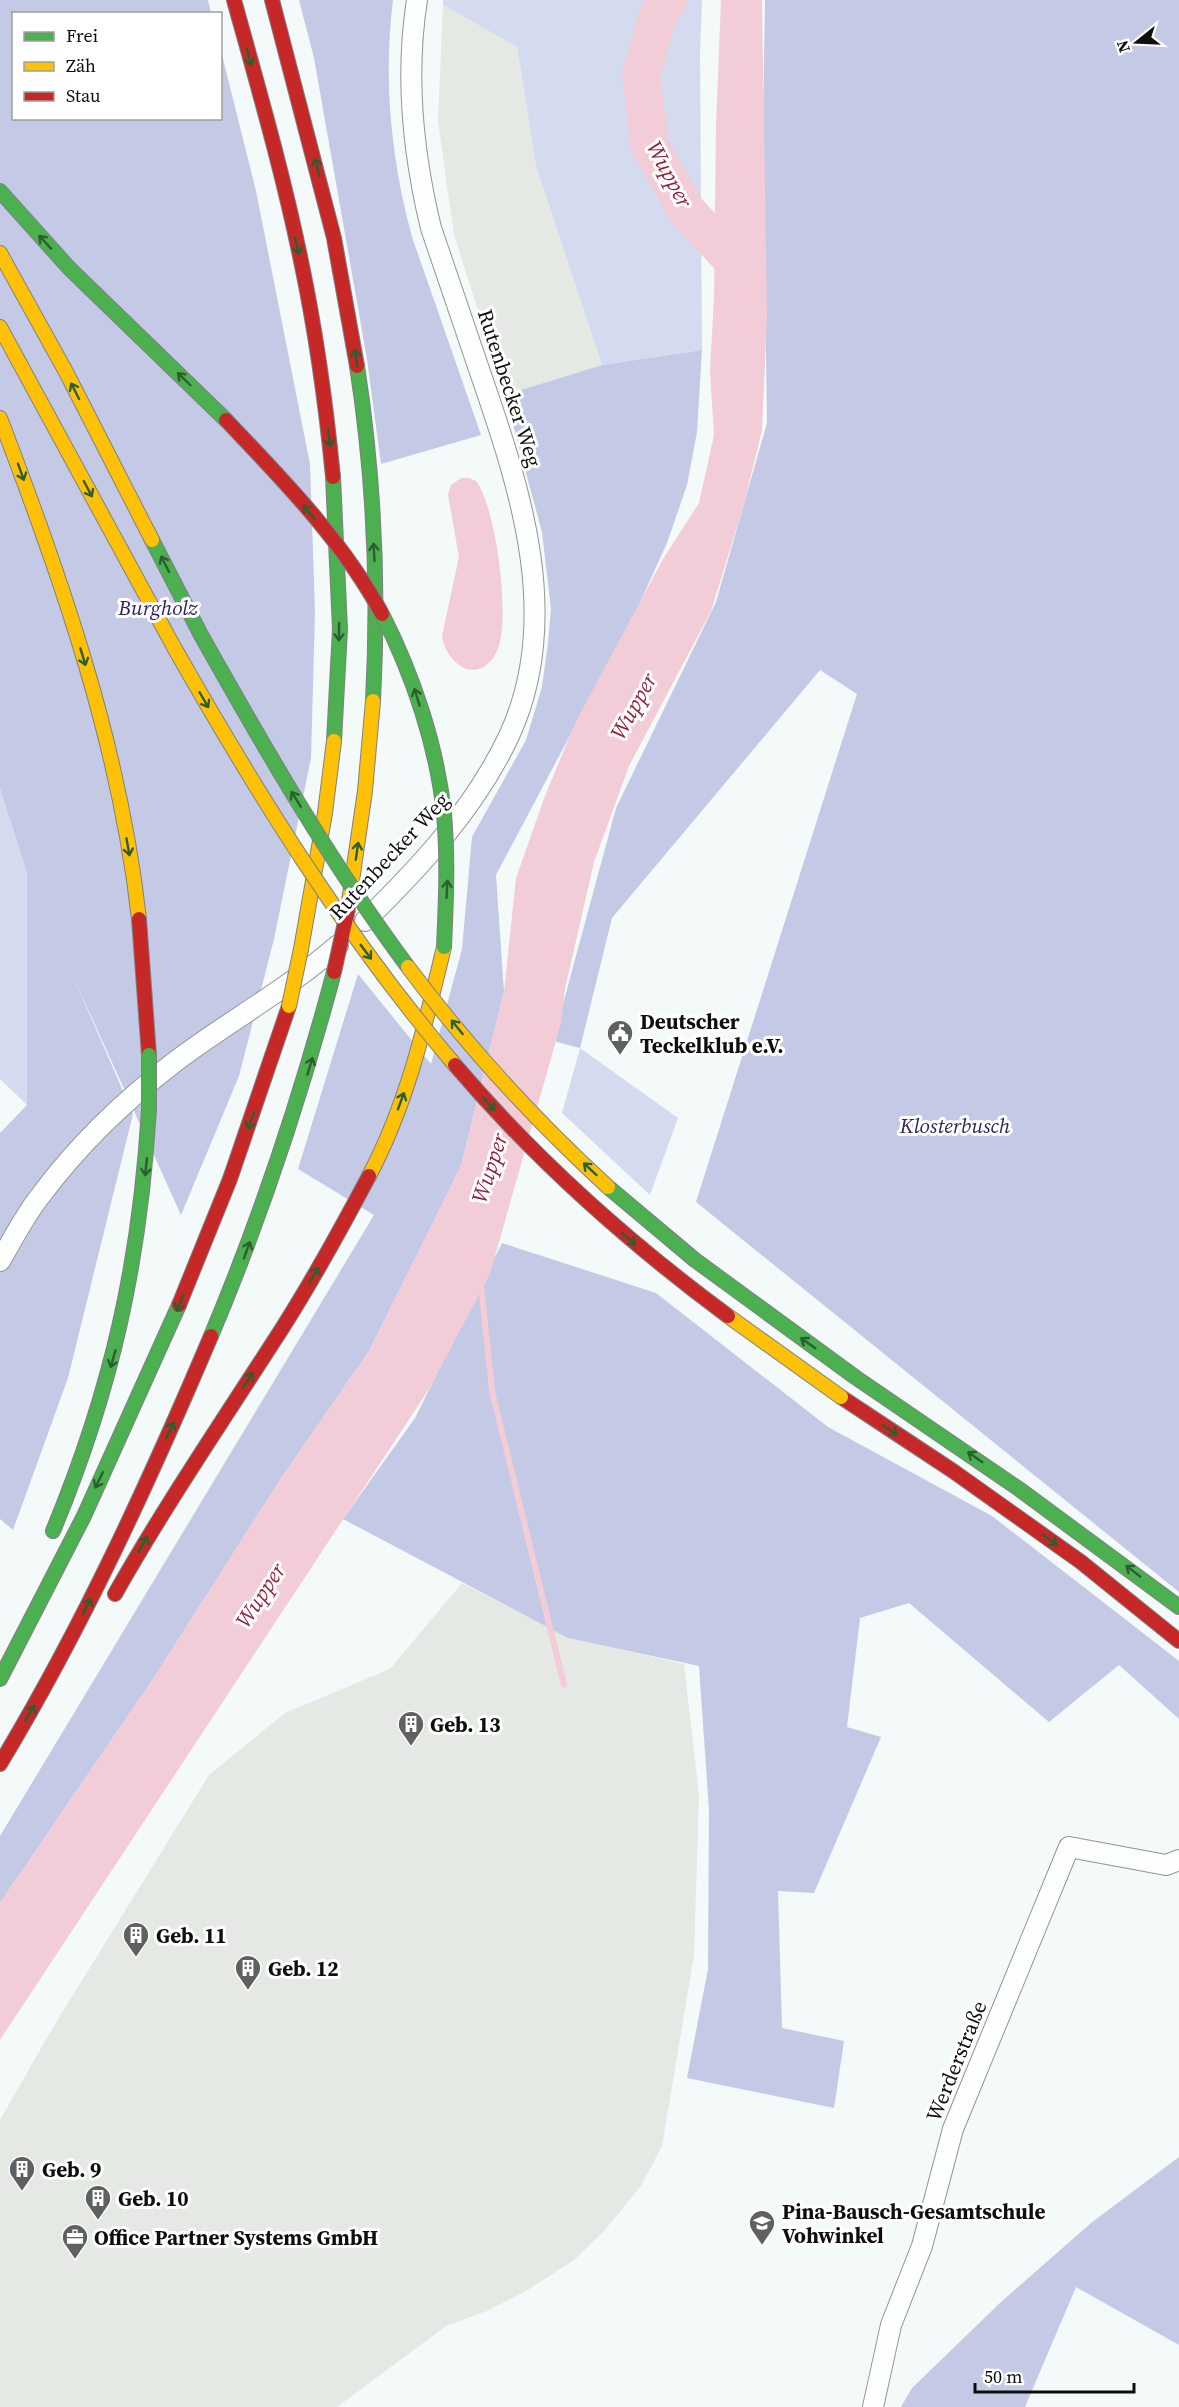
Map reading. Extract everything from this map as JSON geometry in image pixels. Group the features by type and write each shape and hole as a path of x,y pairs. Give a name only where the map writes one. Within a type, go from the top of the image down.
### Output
{"highway":[{"path":"0,1679 74,1534 134,1409 188,1284 248,1131 289,1006 326,812 339,678 340,592 335,495 326,408 309,300 290,212 234,0"},
{"path":"0,1764 62,1659 159,1454 234,1286 273,1180 315,1048 348,909 366,783 372,719 375,560 370,482 360,382 345,295 319,175 272,0"},
{"path":"0,191 69,268 226,420 292,490 328,534 363,584 392,635 414,689 433,752 444,814 447,878 444,947 419,1052 386,1144 313,1278 154,1523 107,1610"},
{"path":"0,253 66,372 201,635 265,749 343,875 405,962 473,1048 547,1128 637,1213 732,1289 855,1377 968,1451 1100,1545 1179,1607"},
{"path":"0,327 175,649 238,757 327,898 423,1027 487,1102 529,1146 630,1239 700,1296 841,1397 952,1471 1081,1562 1179,1641"},
{"path":"0,418 54,565 109,750 125,828 138,912 149,1055 149,1109 140,1222 115,1352 88,1443 48,1541"},
{"path":"62,1659 89,1635"}],"street":[{"name":"Rutenbecker Weg","path":"0,1261 39,1197 81,1145 118,1110 176,1061 313,967 396,891 466,810 491,770 517,714 526,684 533,642 535,609 532,566 524,515 504,443 431,228 425,203 412,115 411,64 417,0"},
{"name":"Werderstraße","path":"873,2407 891,2325 922,2246 953,2129 1069,1847 1166,1864 1179,1860"}],"shaded area":[{"path":"443,0 702,0 700,54 702,350 602,365 536,166 517,47 443,5"},
{"path":"443,5 517,47 536,166 602,365 505,395 454,235 438,121"},
{"path":"0,789 27,873 27,1105 0,1079"},
{"path":"580,1048 678,1118 650,1195 562,1113"},
{"path":"462,1583 570,1638 684,1664 699,1795 694,1955 662,2146 641,2186 604,2231 574,2260 526,2291 487,2311 446,2326 337,2407 0,2407 0,2120 52,2029 209,1775 285,1713 390,1669"}],"green space":[{"name":"Burgholz","path":"0,0 208,0 211,12 12,12 12,120 222,120 222,55 256,191 310,464 315,611 311,758 274,939 239,1076 181,1215 73,976 133,1114 68,1378 13,1530 0,1519 0,1133 27,1105 27,873 0,789"},
{"path":"299,0 393,0 389,90 394,149 405,208 412,237 481,435 381,464 367,359 314,58"},
{"name":"Klosterbusch","path":"765,0 1179,0 1179,1592 696,1202 857,694 820,670 612,918 580,1048 553,1041 616,808 716,602 767,423 763,127"},
{"path":"702,350 697,432 687,485 667,543 636,611 496,875 504,992 461,1166 369,1351 282,1477 153,1679 0,1903 0,1836 374,1215 298,1169 358,974 431,1064 462,949 472,837 526,740 542,687 548,643 551,609 542,532 505,395 602,365"},
{"path":"502,1243 656,1293 828,1427 992,1516 1179,1661 1179,1719 1119,1665 1049,1722 909,1603 860,1618 847,1727 881,1737 814,1893 778,1891 782,2028 844,2041 834,2108 687,2078 708,1969 709,1810 699,1666 568,1638 343,1519 415,1418"},
{"path":"1179,2157 1179,2345 1076,2287 1025,2407 901,2407 912,2388 1001,2302 1091,2223"}],"water":[{"path":"721,0 762,0 767,316 762,430 744,504 711,611 629,766 594,862 565,989 561,1023 490,1274 429,1389 0,2040 0,1903 153,1679 282,1477 369,1351 461,1166 504,992 516,878 545,796 576,721 663,559 699,503 714,435 710,370 714,298 716,125"},
{"path":"461,478 476,481 483,494 496,539 502,594 500,641 495,655 479,669 471,670 463,667 449,655 442,636 459,557 448,495 451,485"}],"waterway":[{"name":"Wupper","path":"668,0 658,14 641,75 650,146 686,210 737,265"},
{"path":"481,1284 492,1391 564,1685"}],"traffic: fast":[{"path":"0,191 69,268 226,420"},
{"path":"357,366 368,449 374,533 373,701"},
{"path":"333,477 340,629 334,741"},
{"path":"152,540 201,635"},
{"path":"382,614 404,661 422,711 441,788 446,847 444,947"},
{"path":"201,635 325,846 408,967"},
{"path":"211,1336 247,1246 279,1156 334,972"},
{"path":"149,1055 149,1109"},
{"path":"53,1531 92,1427 120,1324 138,1220 149,1109"},
{"path":"608,1187 695,1260 855,1377"},
{"path":"0,1679 84,1516 179,1305"},
{"path":"855,1377 1019,1489 1179,1607"}],"traffic: slow":[{"path":"0,253 66,372 152,540"},
{"path":"0,327 175,649"},
{"path":"0,418 45,540 86,664 118,791 139,919"},
{"path":"175,649 238,758 305,864 377,967 455,1065"},
{"path":"348,908 365,791 373,701"},
{"path":"301,949 325,813 334,741"},
{"path":"369,1176 394,1121 414,1064 444,947"},
{"path":"289,1006 301,949"},
{"path":"408,967 503,1081 608,1187"},
{"path":"728,1316 841,1397"}],"traffic: jam":[{"path":"234,0 278,163 301,261 320,369 333,477"},
{"path":"272,0 334,238 357,366"},
{"path":"226,420 331,536 382,614"},
{"path":"334,972 348,909"},
{"path":"139,919 149,1055"},
{"path":"179,1305 230,1179 289,1006"},
{"path":"455,1065 517,1133 584,1198 654,1259 728,1316"},
{"path":"115,1594 176,1493 294,1309 369,1176"},
{"path":"0,1764 59,1660 113,1554 211,1336"},
{"path":"841,1397 953,1471 1081,1562 1179,1641"}],"place":[{"name":"Deutscher Teckelklub e.V.","path":"620,1056"},
{"name":"Geb. 13","path":"411,1747"},
{"name":"Geb. 11","path":"136,1958"},
{"name":"Geb. 12","path":"248,1991"},
{"name":"Geb. 9","path":"22,2192"},
{"name":"Geb. 10","path":"98,2221"},
{"name":"Pina-Bausch-Gesamtschule Vohwinkel","path":"762,2246"},
{"name":"Office Partner Systems GmbH","path":"75,2260"}]}
